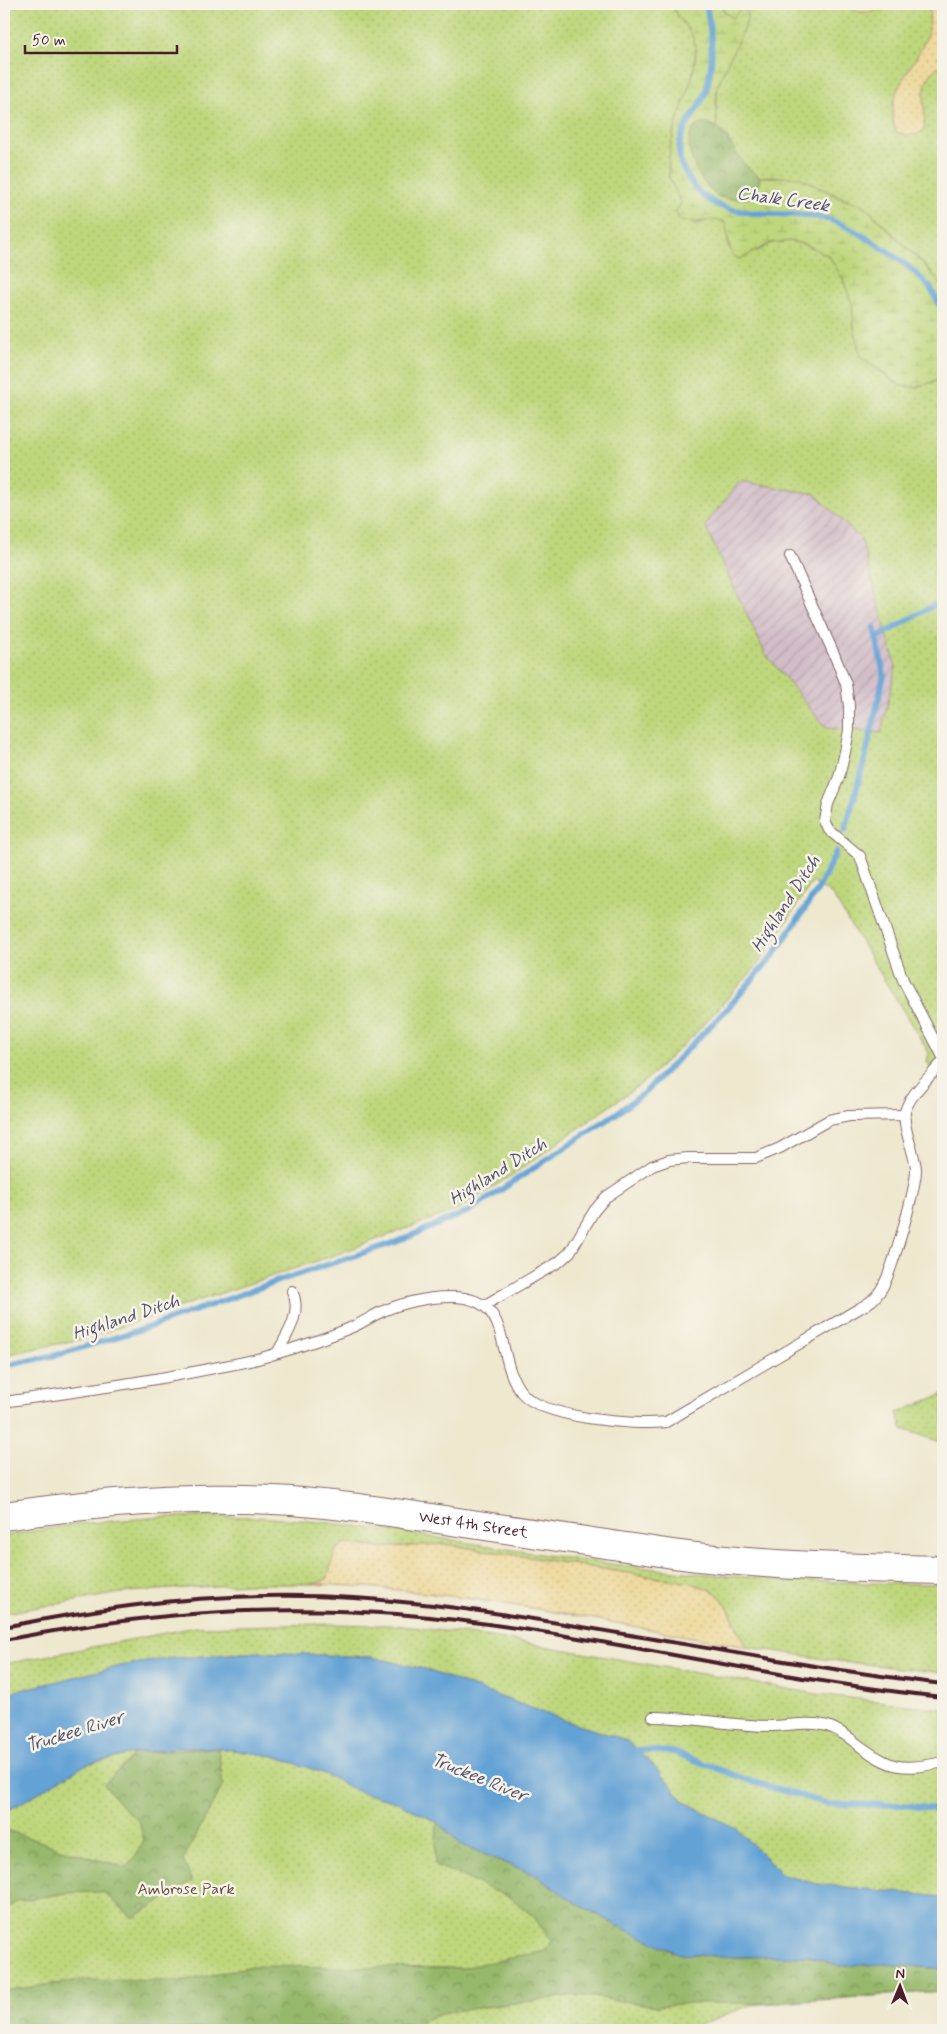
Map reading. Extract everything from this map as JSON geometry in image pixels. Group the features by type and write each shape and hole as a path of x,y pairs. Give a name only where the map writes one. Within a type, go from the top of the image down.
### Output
{"main road":[{"name":"West 4th Street","path":"4,1516 67,1506 128,1501 183,1498 247,1499 374,1510 675,1554 853,1568 943,1570"}],"lane":[{"path":"4,1402 152,1381 277,1353 352,1327 402,1304 450,1297 471,1299 485,1305 499,1328 516,1384 531,1402 562,1412 634,1424 666,1422 872,1301 881,1290 895,1257 915,1181 914,1154 905,1115 909,1103 943,1059 903,980 860,856 829,830 825,821 828,804 845,752 849,730 849,706 846,684 790,556"},
{"path":"485,1305 559,1262 570,1252 594,1211 606,1197 652,1166 678,1159 756,1158 780,1148 829,1120 849,1116 905,1115"},
{"path":"277,1353 289,1332 297,1306 292,1292"},
{"path":"653,1717 687,1717 726,1724 763,1726 804,1723 825,1725 847,1736 891,1766 916,1768 943,1762"}],"shaded area":[{"path":"740,481 815,494 862,539 896,667 881,733 826,728 765,653 705,526"}],"green space":[{"path":"4,4 672,4 674,10 691,32 696,48 694,71 673,135 669,176 694,224 715,219 725,221 728,231 728,246 757,252 771,243 790,241 807,245 829,256 843,279 853,304 854,327 861,357 900,386 916,387 936,381 943,381 943,1083 939,1081 927,1062 929,1053 833,896 813,881 756,967 694,1035 645,1081 515,1173 457,1210 335,1255 87,1338 4,1355","holes":["740,481 815,494 861,539 896,667 881,733 826,728 765,653 705,526"]},
{"path":"672,4 720,4 723,11 733,18 742,7 748,11 744,27 718,85 716,97 717,127 706,123 701,124 695,127 690,134 690,153 704,182 716,195 729,199 738,199 751,198 758,189 760,177 799,177 842,199 864,206 924,265 943,287 943,381 936,381 916,387 900,386 861,357 854,327 852,304 843,279 829,256 807,245 790,241 771,243 740,259 732,255 724,221 692,222 679,220 676,211 681,203 669,174 669,158 675,127 694,67 696,51 690,32 674,10"},
{"path":"720,4 943,4 943,287 924,264 864,206 821,189 774,176 760,177 747,170 737,158 727,137 717,127 716,106 722,73 731,50 747,23 728,14"},
{"path":"706,123 715,128 728,140 744,163 760,177 758,189 751,198 733,199 720,197 710,190 698,173 690,153 690,134 695,127"},
{"path":"943,1394 943,1443 903,1429 897,1413"},
{"path":"161,1517 256,1517 302,1520 393,1531 620,1565 741,1577 862,1583 943,1584 943,1673 831,1660 748,1647 743,1641 725,1602 713,1591 691,1583 444,1544 379,1548 363,1544 336,1551 327,1579 315,1584 247,1584 127,1592 4,1613 4,1536 76,1524"},
{"path":"318,1624 396,1625 492,1637 817,1694 943,1709 943,1897 817,1884 783,1875 737,1829 685,1802 655,1767 626,1740 572,1723 424,1669 372,1657 258,1652 174,1658 120,1666 4,1694 4,1664 196,1627"},
{"name":"Ambrose Park","path":"177,1748 218,1748 274,1756 323,1773 357,1791 399,1803 437,1822 937,1970 943,1969 943,1991 751,2005 694,2027 561,2030 4,2030 4,1813 87,1764 132,1754"},
{"path":"218,1748 223,1785 183,1860 192,1881 133,1918 103,1892 67,1893 17,1901 4,1912 4,1829 71,1852 128,1868 144,1841 139,1821 123,1808 104,1784 136,1753"},
{"path":"437,1822 462,1845 535,1875 573,1901 622,1928 680,1954 737,1957 809,1956 840,1966 885,1964 943,1969 943,1991 771,2003 693,2003 657,2006 577,1995 447,2012 413,2024 261,2030 124,2028 27,2030 4,2028 4,1991 81,1980 185,1981 252,1966 462,1968 545,1951 551,1941 534,1917 511,1898 435,1865"}],"sand":[{"path":"848,4 899,4 872,12 859,12"},
{"path":"923,4 943,4 943,62 934,70 925,85 924,130 914,135 907,135 896,132 893,114 895,98 901,84 925,41 929,26 929,9"},
{"path":"345,1543 379,1548 444,1544 691,1583 713,1591 725,1602 743,1641 748,1647 479,1600 370,1587 315,1584 327,1579 336,1550"}],"water":[{"name":"Truckee River","path":"258,1652 372,1657 424,1669 572,1723 626,1740 655,1767 685,1802 737,1829 783,1875 817,1884 943,1897 943,1969 885,1964 840,1966 809,1956 737,1957 680,1954 622,1928 573,1901 535,1875 462,1845 437,1822 399,1803 357,1791 323,1773 274,1756 218,1748 177,1748 132,1754 87,1764 4,1813 4,1694 120,1666 174,1658"}],"waterway":[{"name":"Chalk Creek","path":"706,4 711,38 708,83 705,94 683,134 679,152 683,169 700,193 716,204 733,210 752,213 812,216 830,220 855,231 911,269 930,288 943,311"},
{"path":"877,638 943,600"},
{"name":"Highland Ditch","path":"845,830 864,763 884,675 874,627"},
{"name":"Highland Ditch","path":"4,1366 61,1354 152,1326 278,1281 396,1242 469,1211 644,1093 726,1010 773,956 818,889 836,852"},
{"path":"636,1750 673,1752 753,1782 829,1804 904,1805 943,1810"}],"railway":[{"path":"4,1627 91,1611 178,1600 266,1596 354,1598 426,1604 498,1614 830,1668 943,1684"},
{"path":"4,1640 103,1624 199,1614 297,1610 397,1614 466,1621 534,1631 806,1679 943,1697"}]}
